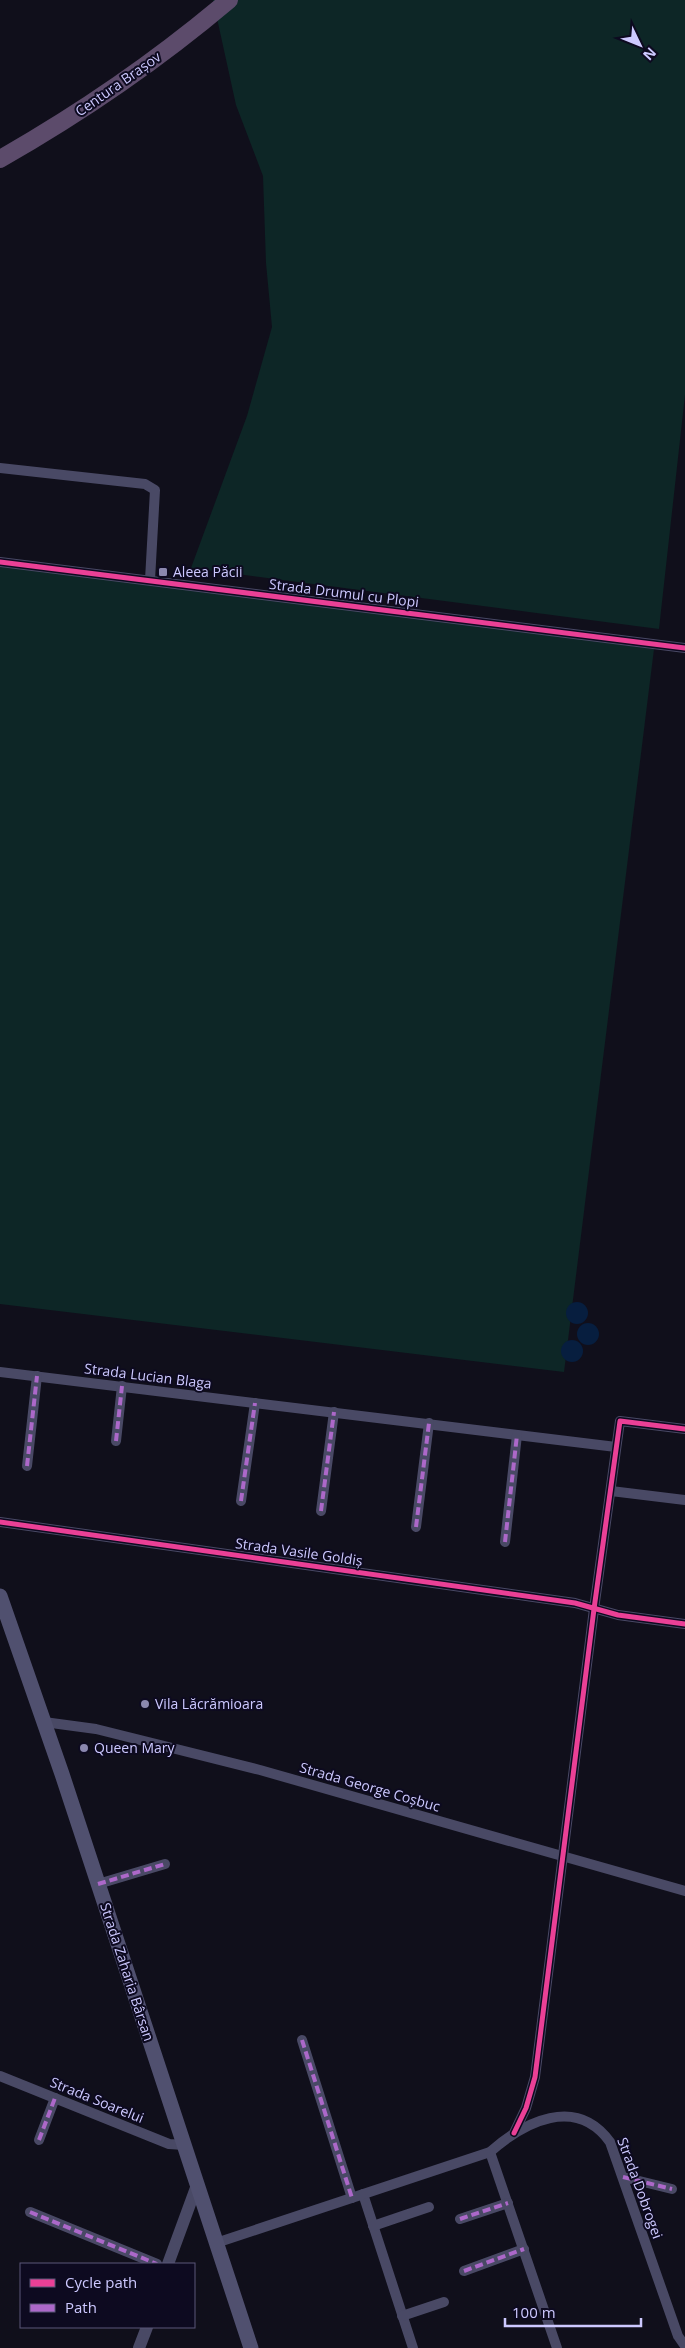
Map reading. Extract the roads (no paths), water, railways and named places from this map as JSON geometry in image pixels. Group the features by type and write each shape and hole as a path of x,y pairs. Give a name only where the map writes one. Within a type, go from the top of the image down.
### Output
{"highway":[{"name":"Centura Brașov","path":"0,146 89,91 183,24 211,0"},
{"name":"Centura Brașov","path":"0,159 105,94 187,36 228,0"}],"main road":[{"name":"Strada Zaharia Bârsan","path":"0,1596 44,1722 251,2348"}],"street":[{"path":"0,468 145,484 155,490 150,580"},
{"name":"Strada Drumul cu Plopi","path":"0,562 685,648"},
{"name":"Strada Lucian Blaga","path":"0,1372 429,1423 616,1448"},
{"path":"27,1466 37,1376"},
{"path":"116,1441 122,1386"},
{"path":"241,1501 255,1403"},
{"path":"321,1511 334,1412"},
{"path":"514,2133 526,2108 535,2078 594,1609 620,1421 685,1429"},
{"path":"416,1527 429,1423"},
{"path":"505,1542 517,1435"},
{"path":"611,1491 685,1500"},
{"name":"Strada Vasile Goldiș","path":"0,1522 575,1602 618,1615 685,1624"},
{"name":"Strada George Coșbuc","path":"44,1722 96,1729 260,1770 685,1891"},
{"path":"98,1884 165,1864"},
{"path":"302,2040 352,2198"},
{"name":"Strada Soarelui","path":"0,2076 169,2144 184,2146"},
{"path":"39,2140 56,2098"},
{"name":"Strada Dobrogei","path":"216,2243 490,2152 514,2133 546,2119 562,2115 579,2118 603,2133 610,2142 678,2336 685,2346"},
{"path":"490,2152 557,2348"},
{"path":"623,2177 672,2189"},
{"path":"168,2263 197,2185"},
{"path":"363,2194 413,2348"},
{"path":"460,2219 508,2203"},
{"path":"373,2226 429,2207"},
{"path":"30,2212 155,2263"},
{"path":"464,2271 524,2250"},
{"path":"402,2316 444,2302"},
{"path":"139,2348 147,2328"}],"water":[{"path":"577,1302 585,1305 588,1313 585,1321 577,1324 569,1321 566,1313 569,1305"},
{"path":"588,1323 596,1326 599,1334 596,1342 588,1345 580,1342 577,1334 580,1326"},
{"path":"572,1340 580,1343 583,1351 580,1359 572,1362 564,1359 561,1351 564,1343"}],"place":[{"name":"Aleea Păcii","path":"163,572"},
{"name":"Vila Lăcrămioara","path":"145,1704"},
{"name":"Queen Mary","path":"84,1748"}]}
